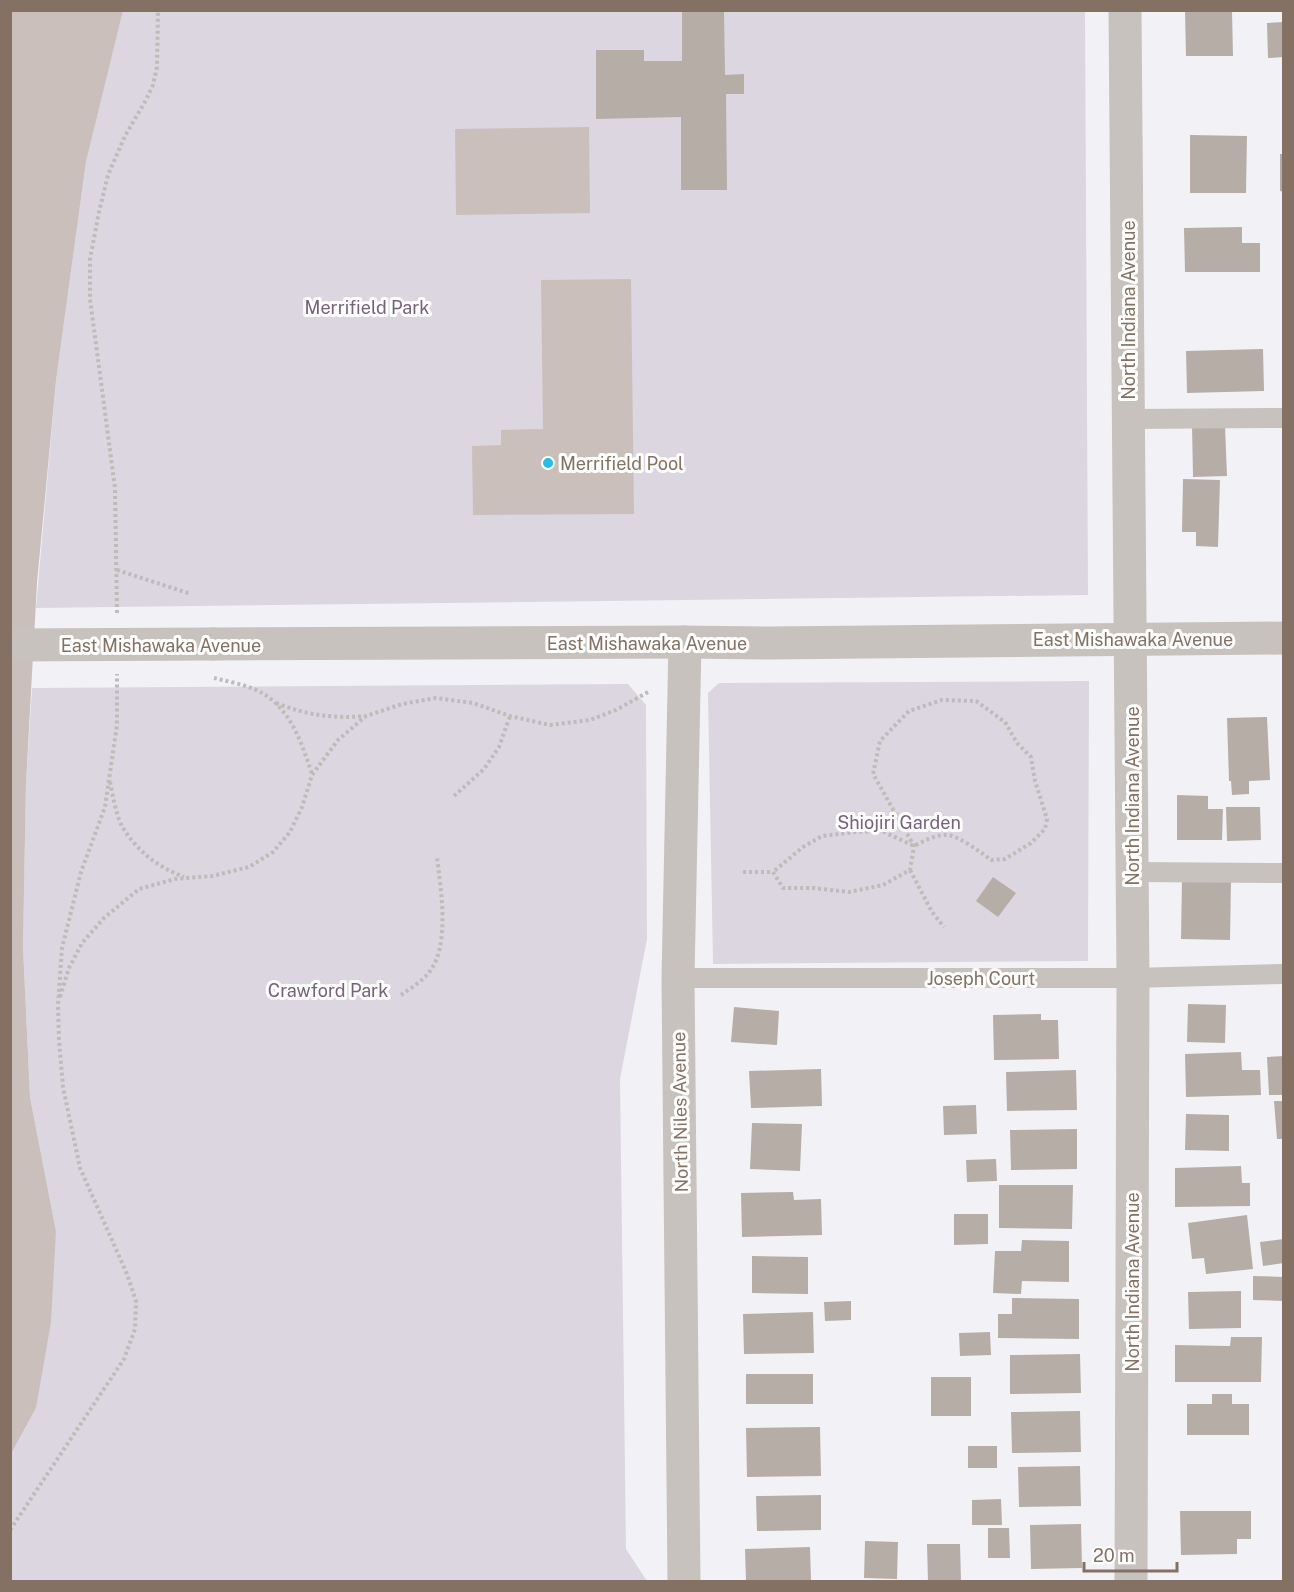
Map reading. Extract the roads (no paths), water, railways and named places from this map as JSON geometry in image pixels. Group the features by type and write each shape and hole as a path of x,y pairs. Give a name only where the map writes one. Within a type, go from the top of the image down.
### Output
{"street":[{"name":"North Indiana Avenue","path":"1125,10 1133,872 1131,1581"},
{"name":"East Mishawaka Avenue","path":"10,645 770,643 1284,638"},
{"name":"North Niles Avenue","path":"684,1581 678,978 685,642"}],"lane":[{"path":"1129,419 1284,418"},
{"path":"1133,872 1284,873"},
{"name":"Joseph Court","path":"678,978 1133,978 1284,974"}],"place":[{"name":"Merrifield Pool","path":"548,463"}],"park label":[{"name":"Merrifield Park","path":"367,307"},
{"name":"Shiojiri Garden","path":"899,822"},
{"name":"Crawford Park","path":"328,990"}]}
